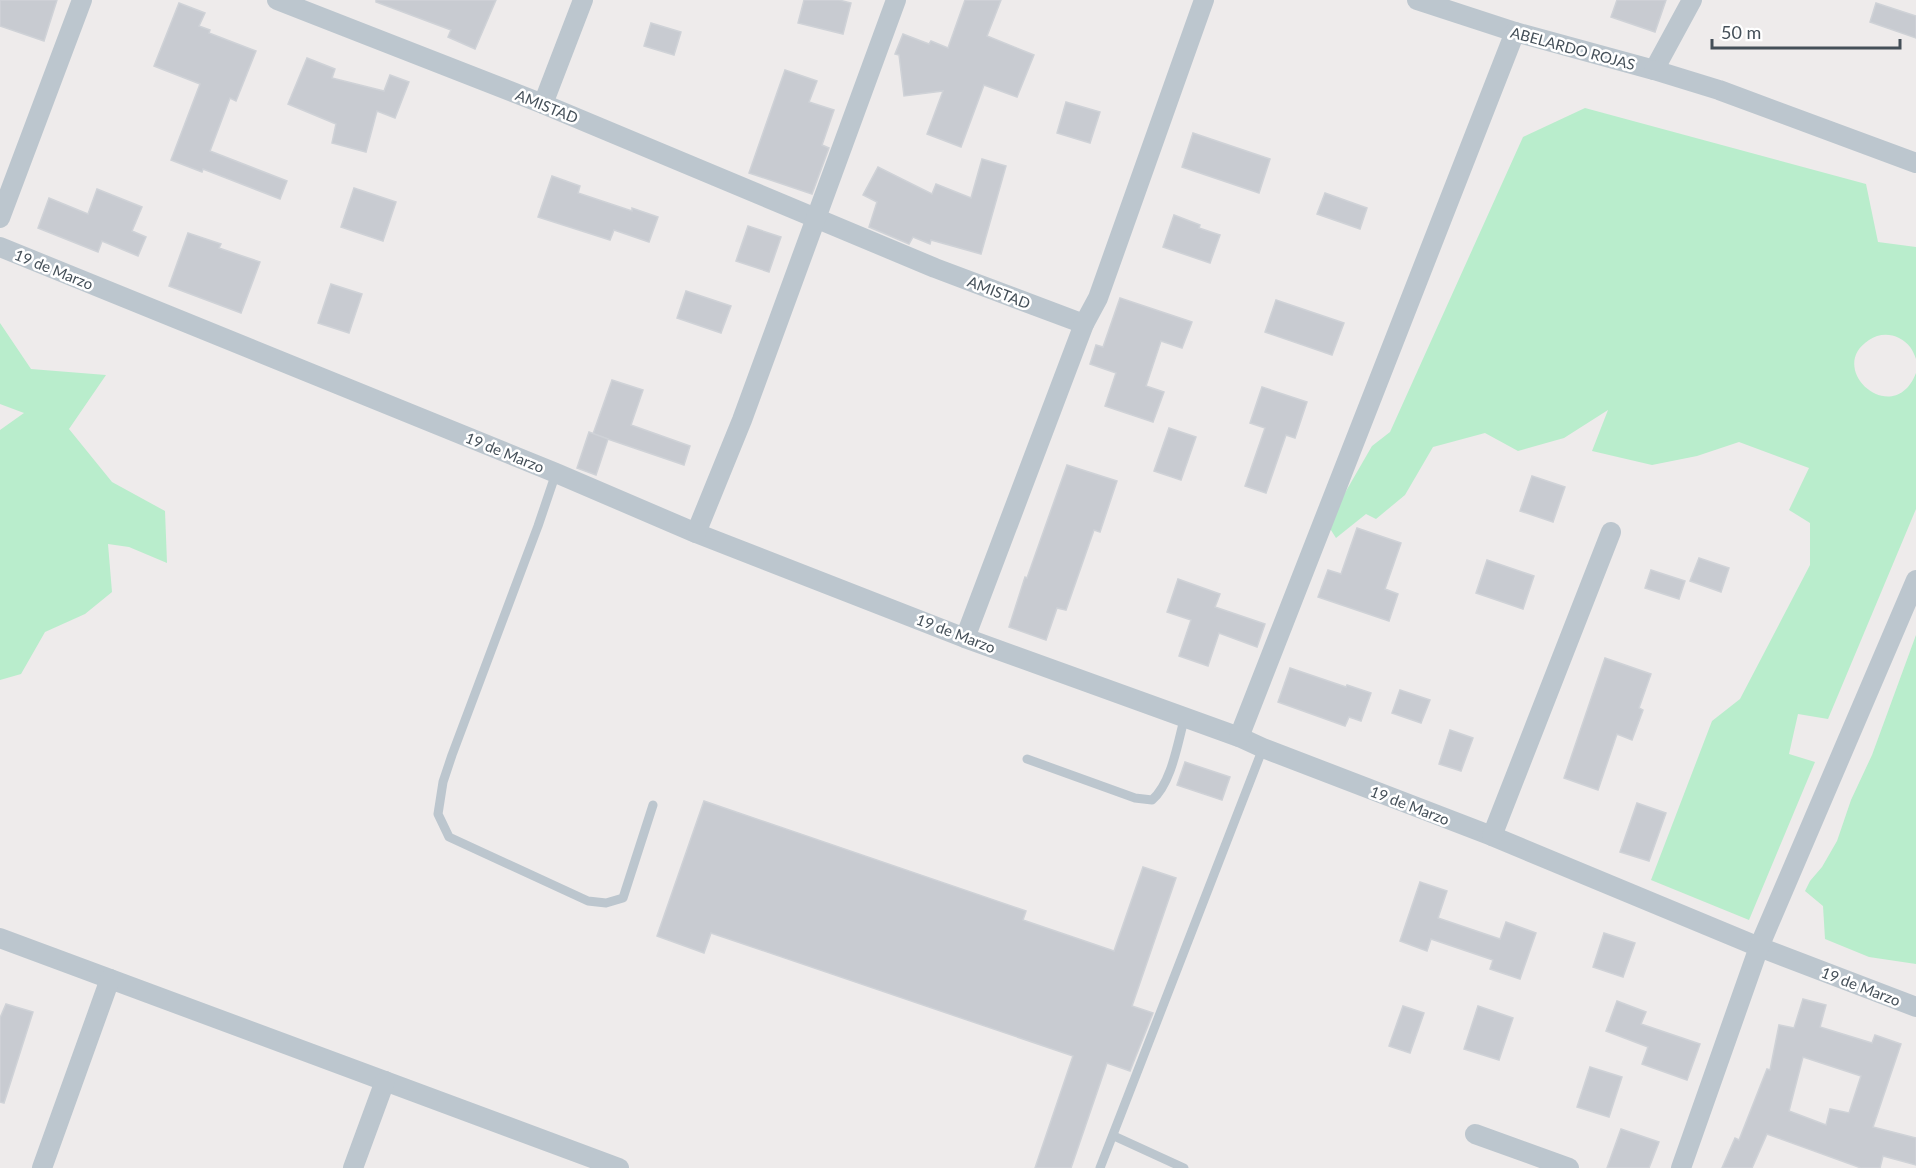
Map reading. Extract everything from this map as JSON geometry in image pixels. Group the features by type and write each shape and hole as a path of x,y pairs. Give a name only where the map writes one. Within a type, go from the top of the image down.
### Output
{"street":[{"path":"0,218 82,0"},
{"path":"543,104 583,0"},
{"path":"696,533 742,420 896,0"},
{"path":"965,638 1084,324 1098,297 1204,0"},
{"name":"ABELARDO ROJAS","path":"1417,0 1515,32 1654,70 1692,0"},
{"name":"AMISTAD","path":"283,1 543,104 935,268 1084,324"},
{"path":"1239,737 1515,32"},
{"path":"1654,70 1719,90 1916,164"},
{"name":"19 de Marzo","path":"0,247 556,473 696,533 965,638 1185,716 1492,836 1759,947 1916,1007"},
{"path":"1492,836 1611,532"},
{"path":"1681,1168 1759,947 1916,580"},
{"path":"0,938 619,1168"},
{"path":"42,1168 110,979"},
{"path":"353,1168 386,1082"},
{"path":"1475,1134 1569,1168"}],"lane":[{"path":"556,473 452,754 443,782 438,814 449,837 588,900 606,903 623,898 653,805"},
{"path":"1027,759 1135,798 1152,800 1161,792 1169,773 1185,716"},
{"path":"1100,1168 1263,748"},
{"path":"1114,1136 1184,1168"}],"green space":[{"path":"1585,108 1866,184 1878,242 1916,247 1916,359 1905,342 1895,336 1884,335 1869,340 1857,352 1854,365 1858,378 1867,389 1880,395 1893,396 1906,389 1916,373 1916,509 1828,719 1798,714 1789,754 1815,762 1749,920 1651,880 1712,721 1740,699 1810,565 1810,523 1789,510 1809,468 1739,442 1697,456 1652,465 1592,451 1608,410 1564,438 1518,451 1485,433 1433,447 1405,495 1376,519 1366,514 1336,538 1329,527 1342,498 1372,446 1390,432 1523,137"},
{"path":"0,323 31,369 106,375 69,429 112,482 165,511 167,563 129,547 108,544 112,592 85,614 45,632 21,674 0,680 0,430 24,413 0,404"},
{"path":"1916,635 1916,964 1869,957 1825,939 1823,906 1805,891 1837,841 1851,800 1872,755"}],"building":[{"path":"0,0 57,0 44,41 0,26"},
{"path":"376,0 496,0 475,49 448,37 451,30 376,2"},
{"path":"804,0 839,0 851,3 843,34 798,23"},
{"path":"965,0 1001,0 987,36 1034,55 1017,97 984,85 961,147 927,134 943,91 904,96 899,55 895,54 903,34 929,44 931,41 948,48"},
{"path":"1617,0 1666,0 1655,32 1611,17"},
{"path":"179,3 205,13 199,26 210,30 209,33 256,51 236,101 230,98 210,151 287,181 280,199 203,169 202,172 171,160 200,84 154,66"},
{"path":"1876,3 1916,16 1916,38 1870,22"},
{"path":"651,23 681,32 674,55 644,46"},
{"path":"307,58 335,69 332,78 384,91 390,75 409,82 395,118 377,111 366,152 332,143 336,124 288,104"},
{"path":"785,70 817,81 809,102 834,110 822,145 829,148 812,194 749,173"},
{"path":"1066,102 1100,112 1090,143 1057,133"},
{"path":"1193,133 1270,159 1259,193 1182,167"},
{"path":"982,159 1006,166 981,254 931,240 930,244 913,237 909,244 869,227 877,202 863,195 878,167 932,194 936,184 971,198"},
{"path":"552,176 580,186 578,193 658,217 649,242 614,230 610,240 538,217"},
{"path":"354,188 396,202 383,241 341,227"},
{"path":"97,189 142,207 132,231 146,237 138,256 102,241 98,252 38,228 49,198 88,214"},
{"path":"1325,193 1367,208 1360,229 1317,214"},
{"path":"1174,215 1200,225 1199,228 1220,235 1210,263 1163,247"},
{"path":"748,226 781,237 769,272 736,261"},
{"path":"188,233 221,244 219,248 260,262 241,313 169,286"},
{"path":"331,284 362,294 349,333 318,323"},
{"path":"686,291 731,306 721,333 677,318"},
{"path":"1120,298 1192,322 1182,348 1161,341 1146,386 1164,392 1153,422 1105,406 1116,373 1090,364 1096,345 1103,347"},
{"path":"1276,300 1344,323 1332,355 1265,332"},
{"path":"612,380 643,390 631,425 690,446 684,465 593,434"},
{"path":"1262,387 1307,402 1295,438 1286,435 1266,493 1245,486 1265,428 1250,423"},
{"path":"1169,428 1196,437 1181,480 1154,471"},
{"path":"589,432 608,439 596,475 577,468"},
{"path":"1067,465 1117,481 1100,532 1094,530 1066,610 1057,608 1046,640 1009,627"},
{"path":"1532,476 1565,487 1553,522 1520,511"},
{"path":"1357,528 1401,543 1385,589 1398,594 1389,621 1318,597 1328,570 1341,574"},
{"path":"1699,558 1729,568 1721,592 1690,581"},
{"path":"1487,560 1534,576 1523,609 1476,593"},
{"path":"1651,570 1685,581 1679,599 1645,588"},
{"path":"1178,579 1220,594 1215,607 1265,624 1257,647 1219,633 1208,666 1179,656 1191,620 1167,612"},
{"path":"1605,658 1651,674 1639,708 1643,710 1632,740 1617,734 1598,790 1564,778"},
{"path":"1290,668 1371,693 1361,721 1349,717 1345,726 1278,702"},
{"path":"1400,690 1430,700 1421,723 1392,713"},
{"path":"1450,730 1473,738 1461,771 1439,764"},
{"path":"1185,762 1230,777 1222,800 1177,785"},
{"path":"704,801 1026,911 1023,920 1114,951 1143,867 1176,878 1132,1006 1153,1013 1130,1071 1107,1063 1071,1168 1035,1168 1073,1056 711,933 704,953 657,936"},
{"path":"1637,803 1666,813 1649,861 1620,852"},
{"path":"1420,882 1447,891 1438,918 1500,939 1506,922 1536,933 1520,979 1490,969 1493,960 1431,939 1427,951 1400,941"},
{"path":"1604,933 1635,943 1623,977 1593,967"},
{"path":"1803,999 1826,1005 1820,1027 1872,1043 1875,1035 1901,1044 1873,1127 1916,1138 1916,1165 1883,1156 1880,1168 1861,1168 1767,1134 1752,1168 1722,1168 1735,1138 1739,1140 1767,1069 1770,1070 1779,1025 1794,1028","holes":["1803,1057 1861,1076 1849,1113 1830,1109 1826,1125 1789,1111"]},
{"path":"1617,1001 1646,1012 1641,1024 1700,1044 1687,1080 1642,1064 1648,1047 1606,1031"},
{"path":"6,1004 33,1012 4,1103 0,1102 0,1018"},
{"path":"1403,1006 1424,1013 1410,1053 1389,1046"},
{"path":"1478,1006 1513,1018 1499,1060 1464,1049"},
{"path":"1590,1067 1622,1077 1609,1117 1577,1107"},
{"path":"1621,1129 1659,1142 1649,1168 1607,1168"}]}
